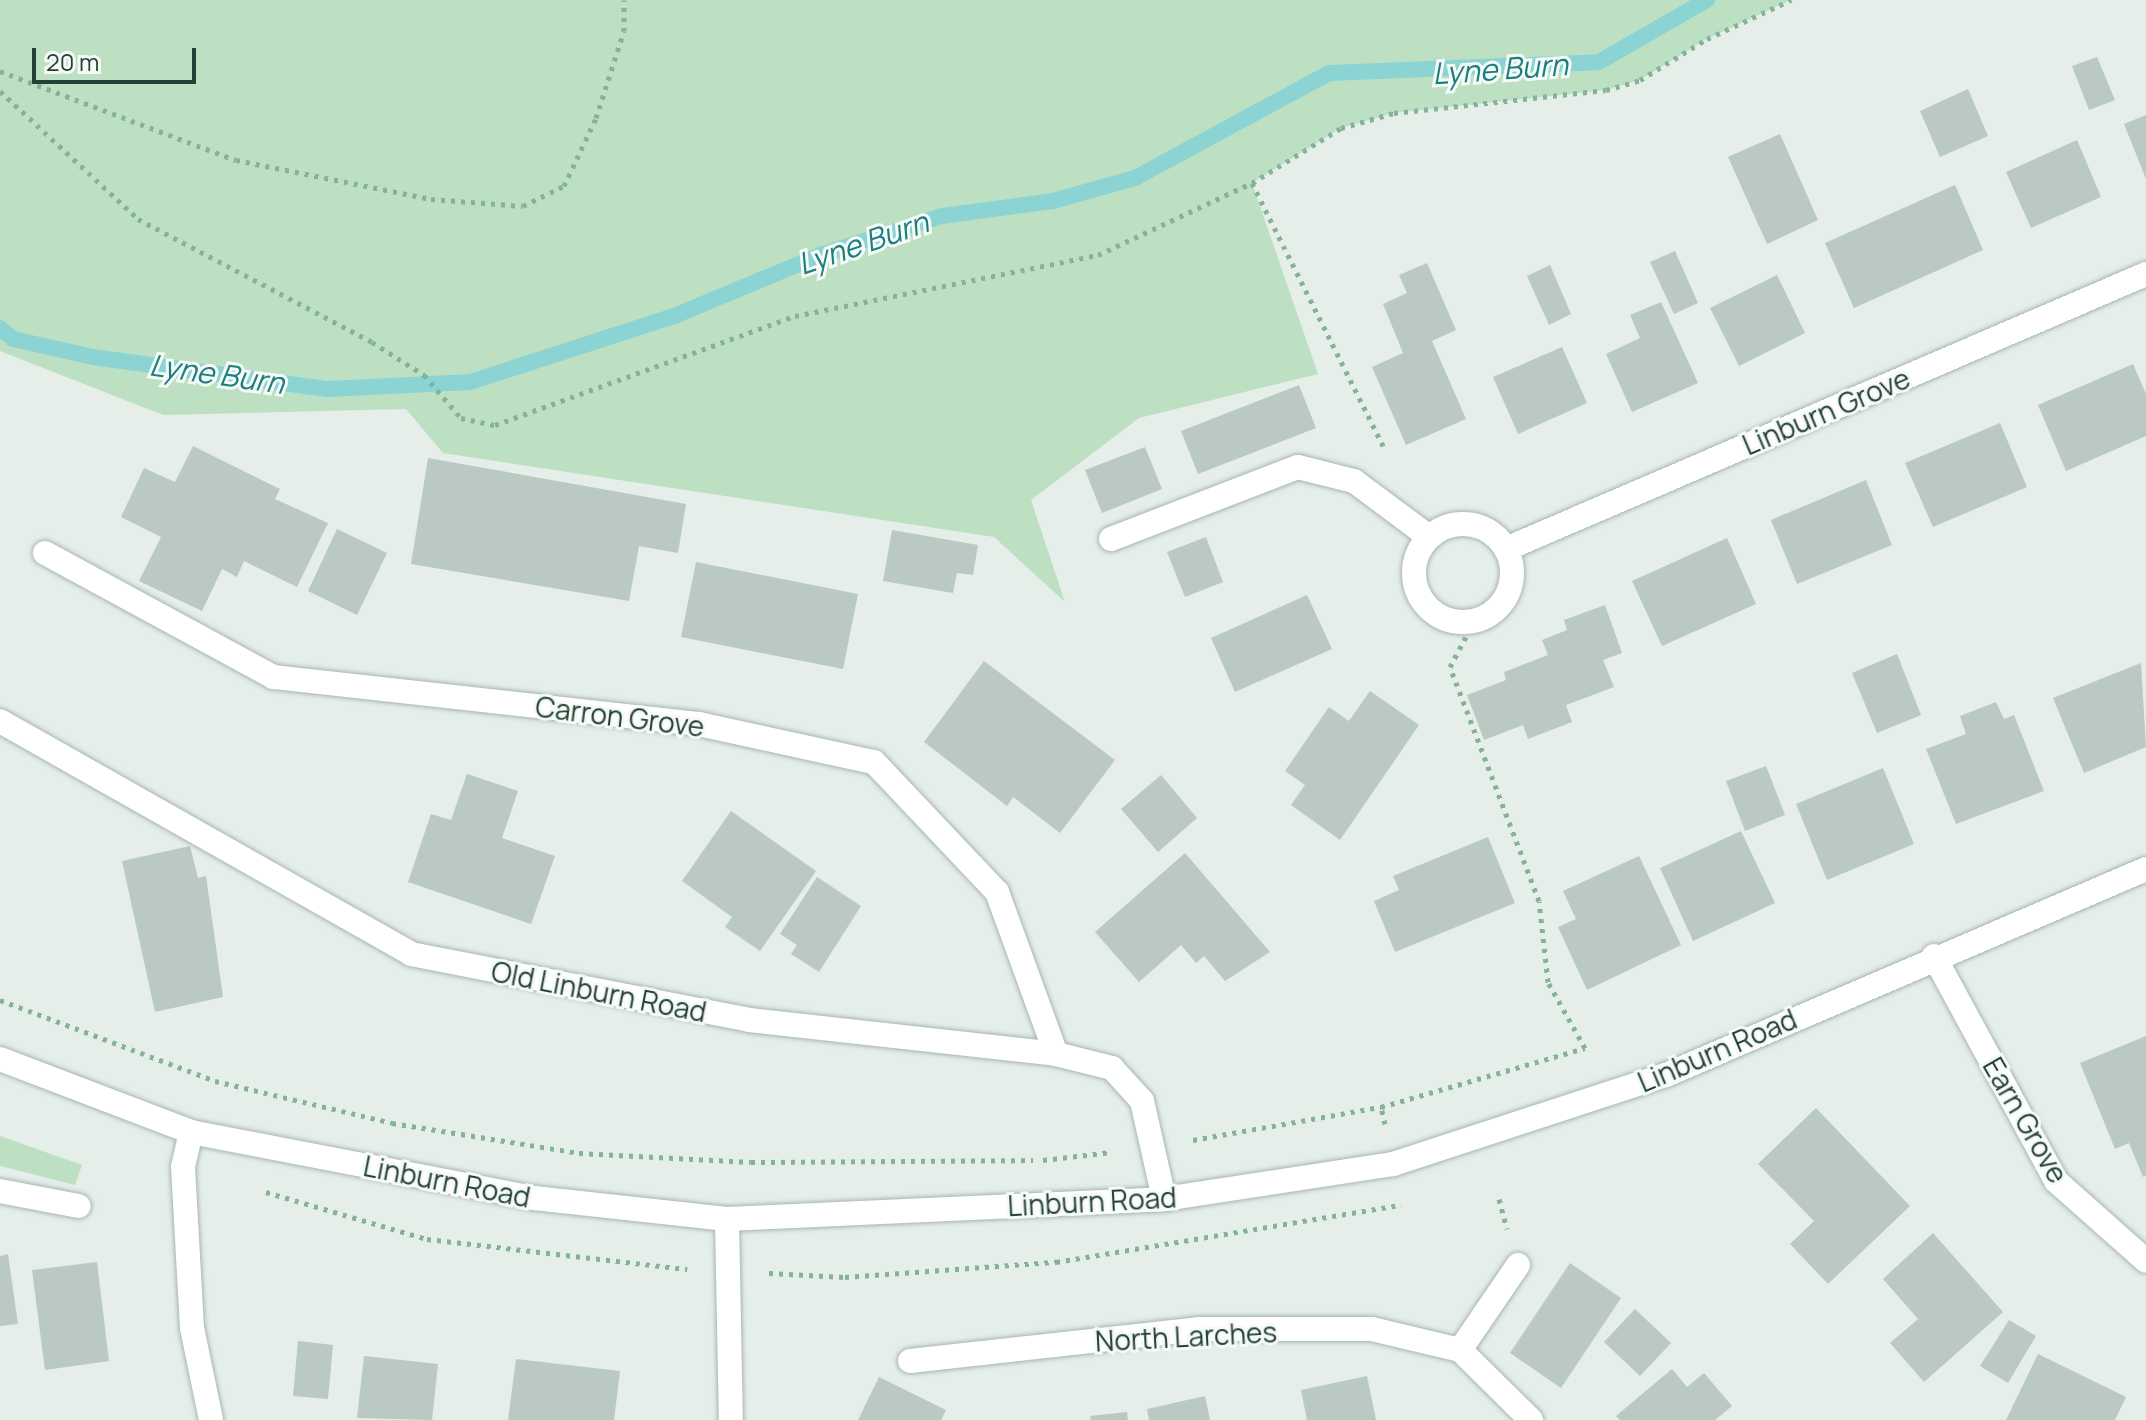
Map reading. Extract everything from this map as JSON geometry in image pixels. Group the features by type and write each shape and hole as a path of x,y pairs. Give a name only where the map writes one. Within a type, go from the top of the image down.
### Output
{"street":[{"name":"Linburn Grove","path":"1506,549 2146,274"},
{"path":"1111,539 1298,467 1354,481 1429,537"},
{"path":"1467,524 1496,536 1512,563 1508,593 1474,621 1444,618 1421,599 1414,569 1429,537 1467,524"},
{"name":"Carron Grove","path":"45,553 273,677 699,724 874,762 997,892 1056,1054"},
{"name":"Old Linburn Road","path":"0,721 411,954 749,1020 1056,1054 1112,1068 1142,1101 1164,1199"},
{"name":"Linburn Road","path":"0,1059 191,1132 534,1198 727,1219 1164,1199 1393,1164 1666,1075 1934,956 2146,869"},
{"name":"Earn Grove","path":"1934,956 2056,1181 2146,1261"},
{"path":"191,1132 183,1167 192,1328 211,1420"},
{"path":"0,1191 79,1206"},
{"path":"727,1219 731,1420"},
{"path":"1518,1265 1460,1350 1531,1420"},
{"name":"North Larches","path":"910,1361 1198,1329 1372,1329 1460,1350"}],"path":[{"path":"0,71 236,160 431,199 523,206 564,186 596,118 624,31 624,0"},
{"path":"0,91 138,219 424,375 461,418 495,425 538,413 795,316 1098,255 1252,183 1341,128 1394,113 1606,90 1640,80 1707,39 1791,0"},
{"path":"1252,183 1388,456"},
{"path":"0,1000 215,1081 392,1123 579,1153 912,1164 1044,1160 1152,1147 1381,1107 1585,1048 1548,982 1539,901 1450,667 1474,621"},
{"path":"1381,1107 1393,1164"}],"green space":[{"path":"0,0 1791,0 1707,39 1640,80 1606,90 1394,113 1341,128 1252,183 1318,374 1139,418 1031,500 1065,602 994,537 443,453 406,409 163,415 0,351"},
{"path":"0,1136 82,1165 75,1185 0,1166"}],"building":[{"path":"2097,57 2115,100 2089,110 2072,66"},
{"path":"1968,89 1988,136 1940,157 1920,111"},
{"path":"2146,115 2146,179 2124,124"},
{"path":"1780,134 1818,220 1767,244 1728,157"},
{"path":"2077,140 2101,197 2031,228 2006,172"},
{"path":"1955,185 1983,250 1854,308 1825,243"},
{"path":"1675,251 1698,303 1674,314 1650,262"},
{"path":"1427,263 1456,330 1432,341 1466,419 1406,445 1372,367 1403,353 1383,304 1407,293 1399,275"},
{"path":"1550,265 1571,314 1549,325 1527,276"},
{"path":"1777,275 1805,333 1739,366 1710,308"},
{"path":"1661,302 1698,383 1632,412 1606,354 1640,338 1630,315"},
{"path":"1562,347 1587,403 1518,434 1493,377"},
{"path":"2133,364 2146,394 2146,436 2066,471 2038,405"},
{"path":"1299,385 1316,428 1198,474 1181,431"},
{"path":"2000,423 2027,487 1933,527 1905,463"},
{"path":"193,446 280,489 275,499 328,523 297,587 244,561 237,577 222,569 202,611 139,581 161,537 121,517 144,468 175,482"},
{"path":"1145,447 1162,489 1102,513 1085,470"},
{"path":"428,458 686,504 678,553 639,546 629,601 411,564"},
{"path":"1866,480 1892,545 1797,584 1771,520"},
{"path":"337,529 387,553 357,615 308,591"},
{"path":"892,530 978,545 973,575 957,573 953,593 883,581"},
{"path":"1206,537 1223,582 1185,597 1167,552"},
{"path":"1727,538 1756,604 1662,646 1632,581"},
{"path":"696,562 858,594 843,669 681,637"},
{"path":"1307,595 1332,649 1235,692 1211,638"},
{"path":"1605,605 1622,653 1603,660 1614,687 1566,705 1572,722 1528,739 1523,725 1484,740 1467,695 1506,680 1504,672 1548,655 1542,640 1567,630 1564,620"},
{"path":"1897,654 1921,715 1877,733 1852,673"},
{"path":"984,661 1115,760 1060,833 1013,797 1007,806 924,742"},
{"path":"2141,663 2146,747 2084,773 2053,698"},
{"path":"1370,691 1419,725 1340,840 1291,805 1305,785 1285,771 1329,707 1349,721"},
{"path":"1996,702 2004,719 2014,715 2044,791 1956,824 1926,749 1966,734 1960,716"},
{"path":"1766,766 1785,815 1745,831 1726,781"},
{"path":"1883,768 1914,844 1827,880 1796,804"},
{"path":"467,774 518,791 502,838 555,856 531,924 408,882 431,814 451,820"},
{"path":"1161,775 1197,818 1158,852 1121,809"},
{"path":"731,811 816,871 760,951 725,927 732,917 682,881"},
{"path":"1741,831 1775,903 1693,941 1660,868"},
{"path":"1488,837 1515,903 1395,952 1374,901 1399,890 1393,876"},
{"path":"190,846 198,878 206,876 223,997 155,1012 122,861"},
{"path":"1185,853 1270,952 1225,981 1204,956 1196,963 1181,945 1139,982 1095,932"},
{"path":"1639,856 1681,945 1587,990 1558,927 1576,919 1563,891"},
{"path":"817,877 861,906 819,972 791,954 797,945 780,934"},
{"path":"2146,1036 2146,1175 2143,1177 2129,1143 2115,1149 2080,1063"},
{"path":"1816,1108 1910,1206 1828,1284 1790,1244 1814,1221 1758,1164"},
{"path":"1933,1233 2003,1312 1924,1382 1890,1343 1918,1319 1883,1279"},
{"path":"8,1254 18,1324 0,1326 0,1256"},
{"path":"97,1262 109,1361 45,1370 32,1270"},
{"path":"1570,1263 1621,1298 1561,1388 1510,1353"},
{"path":"1635,1309 1671,1343 1640,1376 1604,1342"},
{"path":"2009,1320 2036,1336 2008,1383 1980,1366"},
{"path":"298,1341 333,1345 328,1399 293,1396"},
{"path":"2038,1354 2126,1397 2115,1420 2006,1420"},
{"path":"364,1356 438,1364 432,1420 357,1418"},
{"path":"516,1359 620,1371 614,1420 508,1420"},
{"path":"1672,1369 1687,1387 1704,1373 1732,1406 1715,1420 1620,1420 1616,1416"},
{"path":"1367,1376 1376,1420 1307,1420 1301,1390"},
{"path":"879,1377 946,1410 941,1420 858,1420"},
{"path":"1205,1396 1210,1420 1149,1420 1147,1409"},
{"path":"1127,1412 1128,1420 1091,1420 1090,1416"}],"waterway":[{"name":"Lyne Burn","path":"0,328 13,339 93,357 328,389 470,382 674,316 823,254 942,216 1053,201 1135,178 1329,73 1599,62 1707,0"}]}
